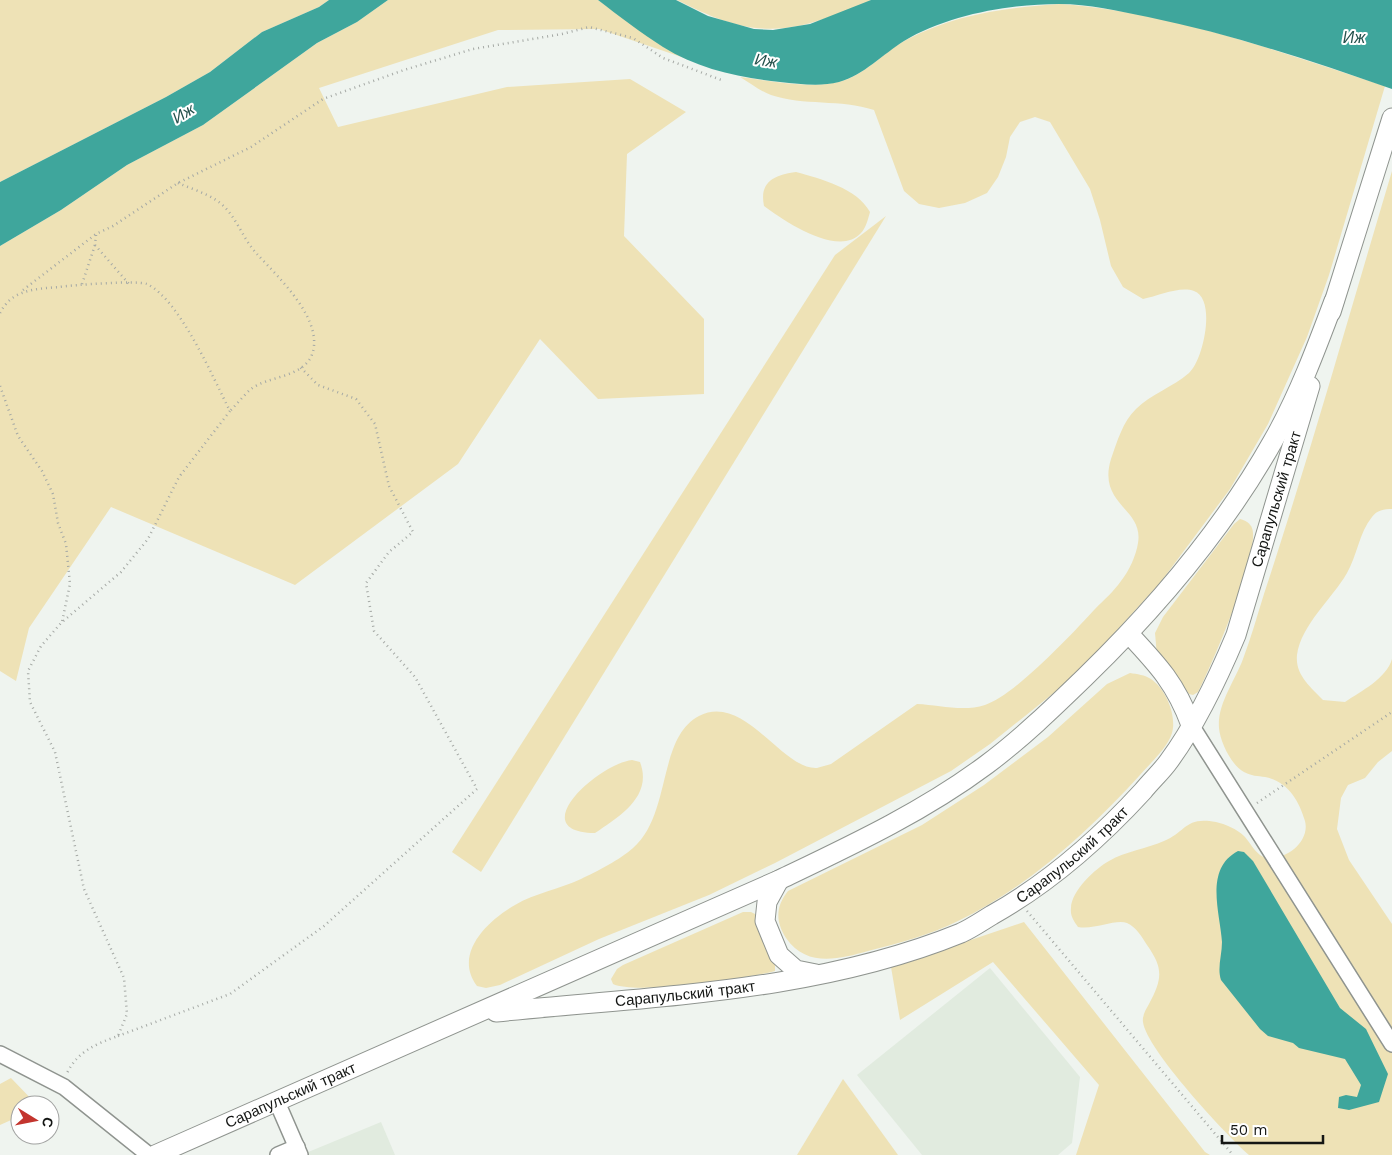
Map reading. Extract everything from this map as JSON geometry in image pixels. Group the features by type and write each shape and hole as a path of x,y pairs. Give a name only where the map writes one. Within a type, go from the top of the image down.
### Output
{"main road":[{"name":"Сарапульский тракт","path":"480,1013 692,994 822,975 899,955 963,932 1018,900 1080,854 1126,809 1169,761 1220,672 1236,635 1334,301 1390,125"},
{"name":"Сарапульский тракт","path":"155,1155 779,880 890,824 924,805 985,766 1042,718 1129,634 1186,570 1233,506 1273,441 1302,384 1334,301"},
{"path":"1129,634 1170,681 1182,699 1191,725"},
{"path":"779,880 767,902 765,921 779,955 796,970 822,975"}],"street":[{"path":"1191,725 1392,1044"},
{"path":"0,1054 64,1087 149,1155"},
{"path":"277,1102 299,1151 278,1155"}],"path":[{"path":"0,313 2,308 22,291 96,234 113,226 178,183 251,147 323,99 404,70 473,49 562,34 590,26 633,38 663,58 724,81"},
{"path":"118,1036 126,1014 124,978 84,889 54,752 30,702 28,671 41,646 61,623 121,572 148,538 178,477 230,411 252,389 291,374 310,359 315,343 309,323 298,301 281,278 256,254 234,217 216,200 178,183"},
{"path":"82,284 95,245 96,234"},
{"path":"95,245 129,284"},
{"path":"22,291 82,284 146,284 166,300 183,322 230,411"},
{"path":"64,1087 68,1072 75,1059 93,1045 230,994 324,926 477,789 416,677 374,630 366,583 389,552 413,532 388,486 375,424 356,399 318,385 300,367"},
{"path":"0,386 18,436 42,471 53,494 58,523 66,544 70,584 61,623"},
{"path":"1245,811 1392,712"},
{"path":"1018,900 1233,1155"}],"shaded area":[{"path":"0,0 329,0 319,7 262,32 210,72 166,97 0,182"},
{"path":"388,0 598,0 665,48 699,63 599,29 498,30 319,88 338,127 507,87 630,79 686,112 627,154 624,236 704,319 704,394 598,399 540,339 458,464 295,585 111,507 29,628 16,681 0,671 0,246 61,210 127,165 203,125 317,43 357,22"},
{"path":"677,0 871,0 858,7 813,22 773,29 754,28 736,24"},
{"path":"1060,4 1102,8 1184,24 1265,47 1385,86 1329,275 1307,337 1268,424 1230,489 1160,583 1076,675 990,744 951,771 775,863 709,895 599,939 500,985 486,988 477,986 471,974 469,962 471,951 484,929 494,920 523,901 587,876 608,865 633,848 645,833 654,816 676,741 686,727 699,716 716,711 732,714 747,722 790,757 804,765 817,768 831,764 917,704 968,708 985,705 997,699 1027,677 1058,648 1112,592 1127,573 1137,548 1138,531 1110,487 1108,474 1111,459 1121,432 1131,414 1148,399 1183,378 1194,366 1203,344 1205,331 1205,306 1201,296 1194,291 1182,290 1143,299 1123,287 1111,266 1090,189 1050,122 1035,117 1020,122 1010,137 1006,157 998,177 987,193 965,203 939,208 919,204 904,191 874,110 848,105 783,98 771,95 740,77 802,85 838,82 857,75 906,40 943,24 1000,10"},
{"path":"1392,171 1392,509 1378,511 1368,523 1347,573 1304,633 1297,655 1297,662 1301,675 1323,700 1345,702 1379,678 1392,659 1392,751 1378,762 1365,778 1348,785 1341,798 1337,829 1349,860 1392,924 1392,1155 1249,1155 1189,1092 1158,1052 1148,1035 1143,1017 1157,988 1159,968 1141,936 1130,925 1122,922 1084,928 1078,927 1072,916 1072,901 1075,894 1091,874 1104,864 1122,855 1164,841 1198,821 1220,823 1231,827 1247,839 1258,854 1266,858 1285,855 1297,847 1304,835 1305,821 1296,799 1286,787 1273,779 1252,775 1235,765 1227,753 1222,740 1219,719 1227,693 1246,651 1281,541"},
{"path":"796,172 838,186 864,204 870,212 866,226 861,233 851,240 826,239 798,228 764,206 763,197 766,185 775,177"},
{"path":"886,216 481,872 452,852 835,255"},
{"path":"1240,519 1247,522 1252,528 1253,541 1249,560 1223,635 1198,692 1193,695 1189,694 1157,656 1155,633 1163,617 1234,524"},
{"path":"1130,673 1151,679 1166,696 1173,719 1170,739 1158,756 1100,817 1056,857 984,908 947,926 914,938 846,957 824,959 804,954 794,948 786,938 780,926 778,914 781,902 788,891 922,825 984,785 1048,737 1107,684"},
{"path":"632,760 640,762 643,774 642,785 632,804 624,812 595,833 575,830 566,822 566,811 574,798 586,785 618,764"},
{"path":"743,912 751,912 757,915 764,942 775,960 775,971 692,985 644,988 613,984 611,979 617,969 623,965"},
{"path":"1024,922 1205,1152 1210,1155 1076,1155 1099,1085 993,962 900,1020 891,967"},
{"path":"990,968 1080,1077 1072,1143 1058,1155 922,1155 857,1075"},
{"path":"11,1078 27,1095 10,1095 10,1120 0,1125 0,1084"},
{"path":"843,1079 898,1155 797,1155"},
{"path":"381,1122 395,1155 301,1155"}],"water":[{"name":"Иж","path":"329,0 388,0 357,22 317,43 203,125 127,165 61,210 0,246 0,182 166,97 210,72 262,32 319,7"},
{"name":"Иж","path":"598,0 676,0 708,16 754,29 773,30 810,24 871,0 1392,0 1392,89 1302,58 1210,31 1115,10 1059,4 1000,9 940,24 904,41 848,79 832,84 817,85 780,82 735,75 705,67 676,55"},
{"path":"1238,851 1244,852 1253,861 1340,1008 1366,1029 1388,1074 1379,1102 1349,1110 1338,1108 1339,1097 1346,1095 1357,1097 1361,1085 1345,1059 1299,1048 1293,1043 1268,1036 1260,1029 1221,980 1222,942 1217,905 1217,880 1227,859"}]}
